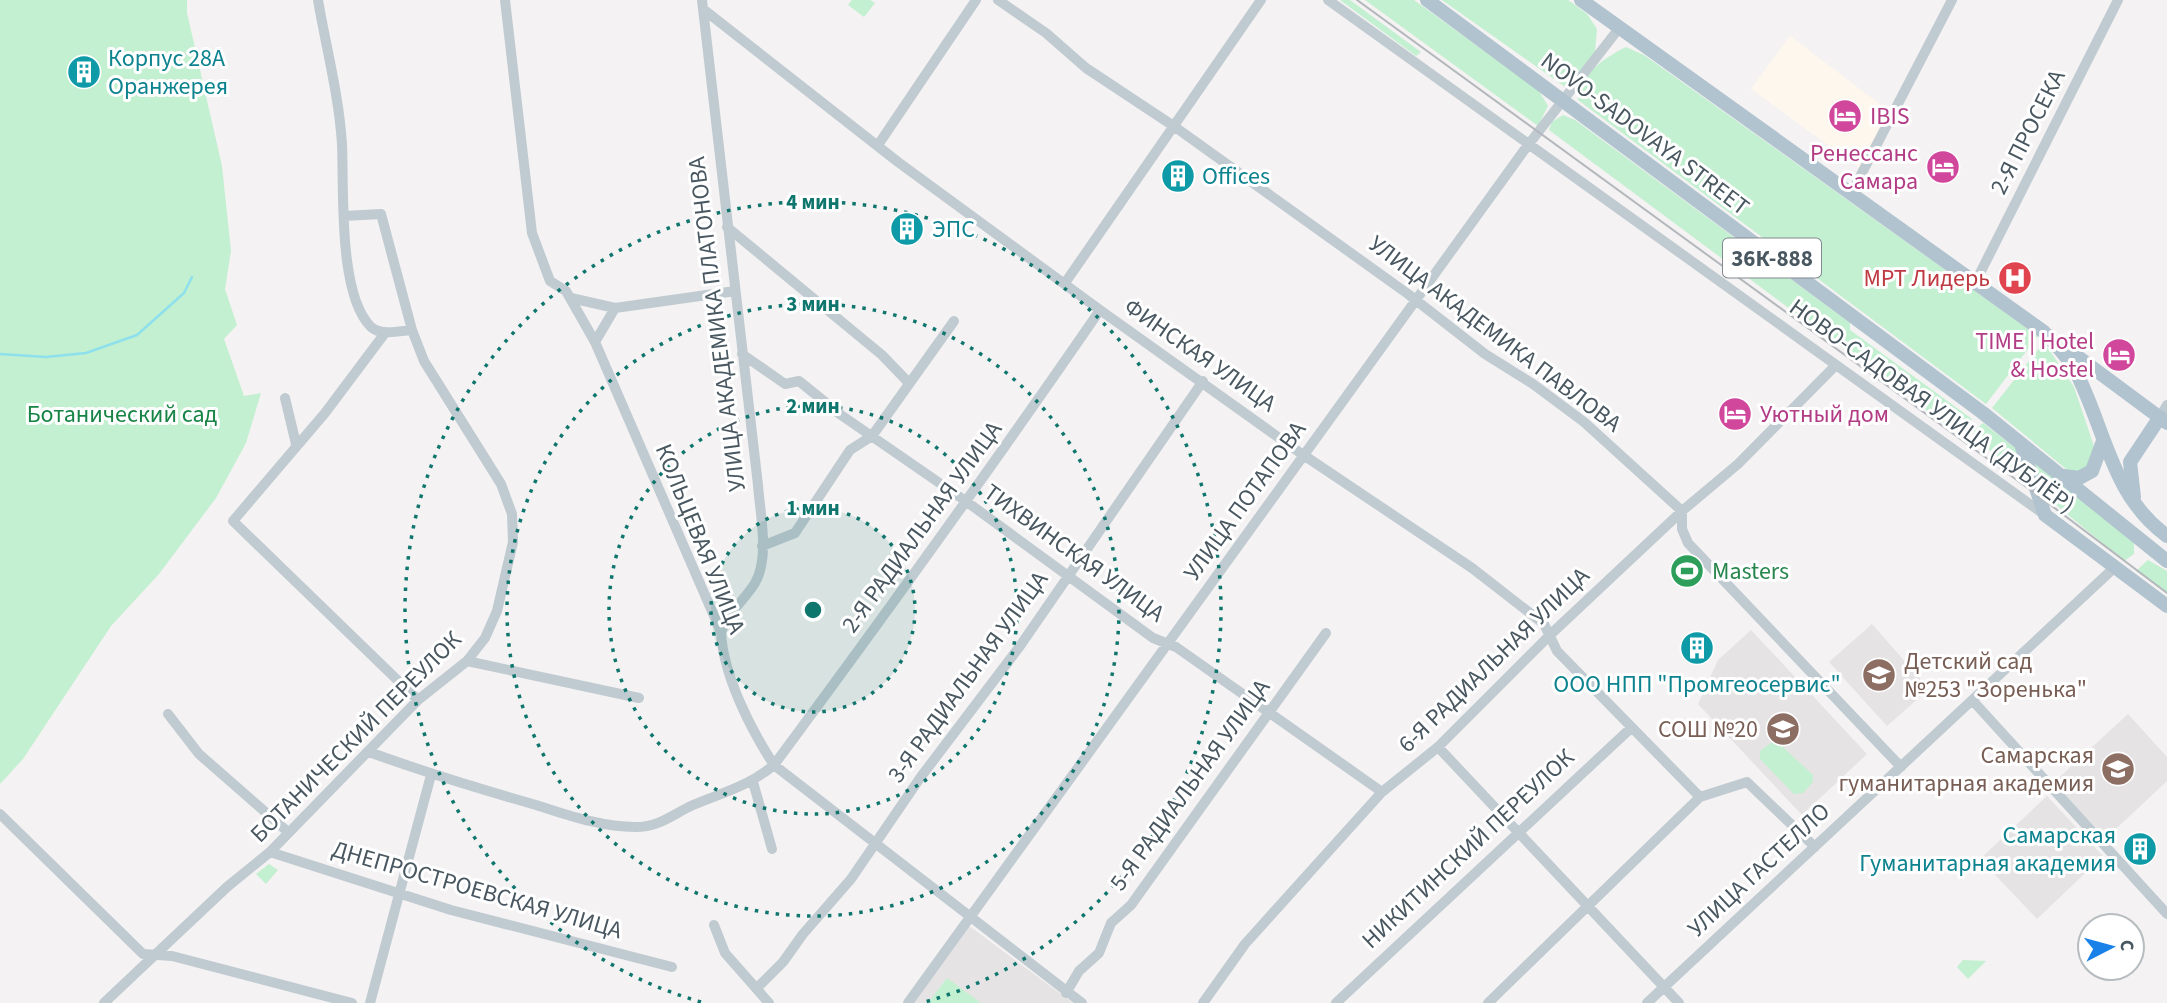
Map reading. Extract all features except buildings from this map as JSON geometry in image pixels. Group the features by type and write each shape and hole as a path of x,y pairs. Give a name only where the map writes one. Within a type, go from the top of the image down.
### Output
{"main road":[{"name":"NOVO-SADOVAYA STREET","path":"1426,0 1879,339 1983,413 2167,561"},
{"path":"1581,0 1975,283 2165,415 2130,462 2130,483 2141,514"},
{"path":"2044,332 2076,372 2116,473 2141,514 2167,536"},
{"path":"2063,476 2079,478 2092,471 2103,441"},
{"path":"2021,444 2045,515"},
{"name":"НОВО-САДОВАЯ УЛИЦА (ДУБЛЁР)","path":"2045,515 2167,606"}],"street":[{"path":"318,0 342,143 344,216 351,281 356,299 371,327 385,333 412,330"},
{"name":"КОЛЬЦЕВАЯ УЛИЦА","path":"505,0 532,233 550,281 566,290 595,342 721,632 728,666 754,735 774,765 1082,1003"},
{"path":"878,145 976,0"},
{"name":"УЛИЦА АКАДЕМИКА ПАВЛОВА","path":"998,0 1046,33 1086,68 1175,127 1416,300 1485,354 1584,422 1682,511"},
{"path":"1065,283 1261,0"},
{"name":"НОВО-САДОВАЯ УЛИЦА (ДУБЛЁР)","path":"1328,0 2045,515"},
{"path":"1851,194 1952,0"},
{"name":"2-Я ПРОСЕКА","path":"1975,283 2118,0"},
{"name":"ФИНСКАЯ УЛИЦА","path":"702,5 878,145 1100,310 1304,455 1472,568 1544,624 1557,652 1700,797"},
{"name":"УЛИЦА АКАДЕМИКА ПЛАТОНОВА","path":"702,5 762,546 758,577 726,618 721,632"},
{"name":"УЛИЦА ПОТАПОВА","path":"908,1003 1528,144 1620,27"},
{"name":"БОТАНИЧЕСКИЙ ПЕРЕУЛОК","path":"104,1003 109,995 158,955 227,887 270,852 418,700 467,661 485,639 497,611 513,542 512,514 501,484 424,361 412,330 381,215 344,216"},
{"path":"727,227 882,355 908,382"},
{"path":"570,298 615,308 734,291"},
{"path":"595,342 615,308"},
{"name":"2-Я РАДИАЛЬНАЯ УЛИЦА","path":"369,752 431,775 597,823 635,827 654,825 691,806 752,782 774,765 968,502 1100,310"},
{"path":"762,546 795,533 850,450 872,436 954,321"},
{"path":"385,333 325,413 233,521 418,700"},
{"name":"ТИХВИНСКАЯ УЛИЦА","path":"742,354 785,384 799,381 872,436 1167,645 1176,647 1382,792"},
{"name":"6-Я РАДИАЛЬНАЯ УЛИЦА","path":"1203,1003 1245,944 1382,792 1438,747 1550,634 1682,511 1738,464 1835,366"},
{"name":"3-Я РАДИАЛЬНАЯ УЛИЦА","path":"757,988 783,962 803,934 851,879 873,844 1020,646 1203,382"},
{"path":"285,398 296,444"},
{"path":"1682,511 1682,530 1688,543 1901,767"},
{"name":"УЛИЦА ГАСТЕЛЛО","path":"1647,1003 2115,567"},
{"name":"5-Я РАДИАЛЬНАЯ УЛИЦА","path":"1066,993 1079,971 1099,953 1111,923 1131,905 1326,633"},
{"path":"467,661 639,698"},
{"path":"1973,701 2167,914"},
{"path":"168,714 200,754 288,832"},
{"name":"НИКИТИНСКИЙ ПЕРЕУЛОК","path":"1336,1003 1631,728"},
{"path":"1438,747 1679,1003"},
{"path":"370,1003 431,775"},
{"path":"752,782 772,849"},
{"path":"1488,1003 1700,797 1747,782 1815,847"},
{"path":"0,814 143,954 158,955 352,1003"},
{"name":"ДНЕПРОСТРОЕВСКАЯ УЛИЦА","path":"270,852 451,910 672,967"},
{"path":"714,925 725,953 769,1003"}],"shaded area":[{"path":"1790,36 1889,111 1861,169 1751,89"},
{"name":"Детский сад №253 \"Зоренька\"","path":"1872,624 1929,689 1887,726 1829,662"},
{"name":"СОШ №20","path":"1751,630 1867,754 1802,815 1698,704 1718,660"},
{"name":"Самарская гуманитарная академия","path":"2128,714 2167,757 2167,781 2103,841 2051,785"},
{"name":"Самарская гуманитарная академия","path":"2047,796 2103,856 2037,919 1980,859"},
{"path":"968,925 1073,1003 912,1003"}],"green space":[{"name":"Ботанический сад","path":"0,0 187,0 187,13 222,166 231,251 225,289 237,325 224,339 244,396 261,393 246,443 216,498 159,574 111,626 23,759 0,784"},
{"path":"852,0 870,0 875,3 864,17 848,5"},
{"path":"1340,0 1350,0 1421,52 1416,56"},
{"path":"1365,0 1414,0 1539,91 1548,106 1538,126"},
{"path":"1442,0 1568,0 1587,14 1597,29 1595,51 1576,82 1564,86"},
{"path":"1626,47 1644,55 2038,336 1986,404 1578,100 1589,74 1602,61"},
{"path":"1563,115 1575,120 1850,323 1850,330 1972,419 1961,436 1549,130 1552,122"},
{"path":"2044,342 2074,387 2096,452 2084,472 2071,473 1992,408"},
{"path":"1983,423 2134,540 2134,554 2124,561 1981,443 1973,432"},
{"path":"2148,560 2167,571 2167,593 2136,571"},
{"path":"1775,740 1813,775 1813,782 1803,793 1794,794 1760,759 1760,751"},
{"path":"269,864 278,870 266,884 256,874"},
{"path":"1963,960 1986,961 1968,979 1957,967"},
{"path":"947,978 981,1003 928,1003"}],"waterway":[{"path":"0,354 46,357 86,353 137,335 184,293 192,277"}],"tram line":[{"path":"1357,0 2040,497 2167,593"}],"place":[{"name":"Корпус 28А Оранжерея","path":"84,72"},
{"name":"IBIS","path":"1845,116"},
{"name":"Ренессанс Самара","path":"1943,167"},
{"name":"Offices","path":"1178,176"},
{"name":"ЭПС","path":"907,229"},
{"name":"МРТ Лидерь","path":"2015,278"},
{"name":"TIME | Hotel & Hostel","path":"2119,355"},
{"name":"Уютный дом","path":"1735,414"},
{"name":"Masters","path":"1687,571"},
{"name":"ООО НПП \"Промгеосервис\"","path":"1697,648"},
{"name":"Детский сад №253 \"Зоренька\"","path":"1879,675"},
{"name":"СОШ №20","path":"1783,729"},
{"name":"Самарская гуманитарная академия","path":"2118,769"},
{"name":"Самарская Гуманитарная академия","path":"2140,849"}]}
